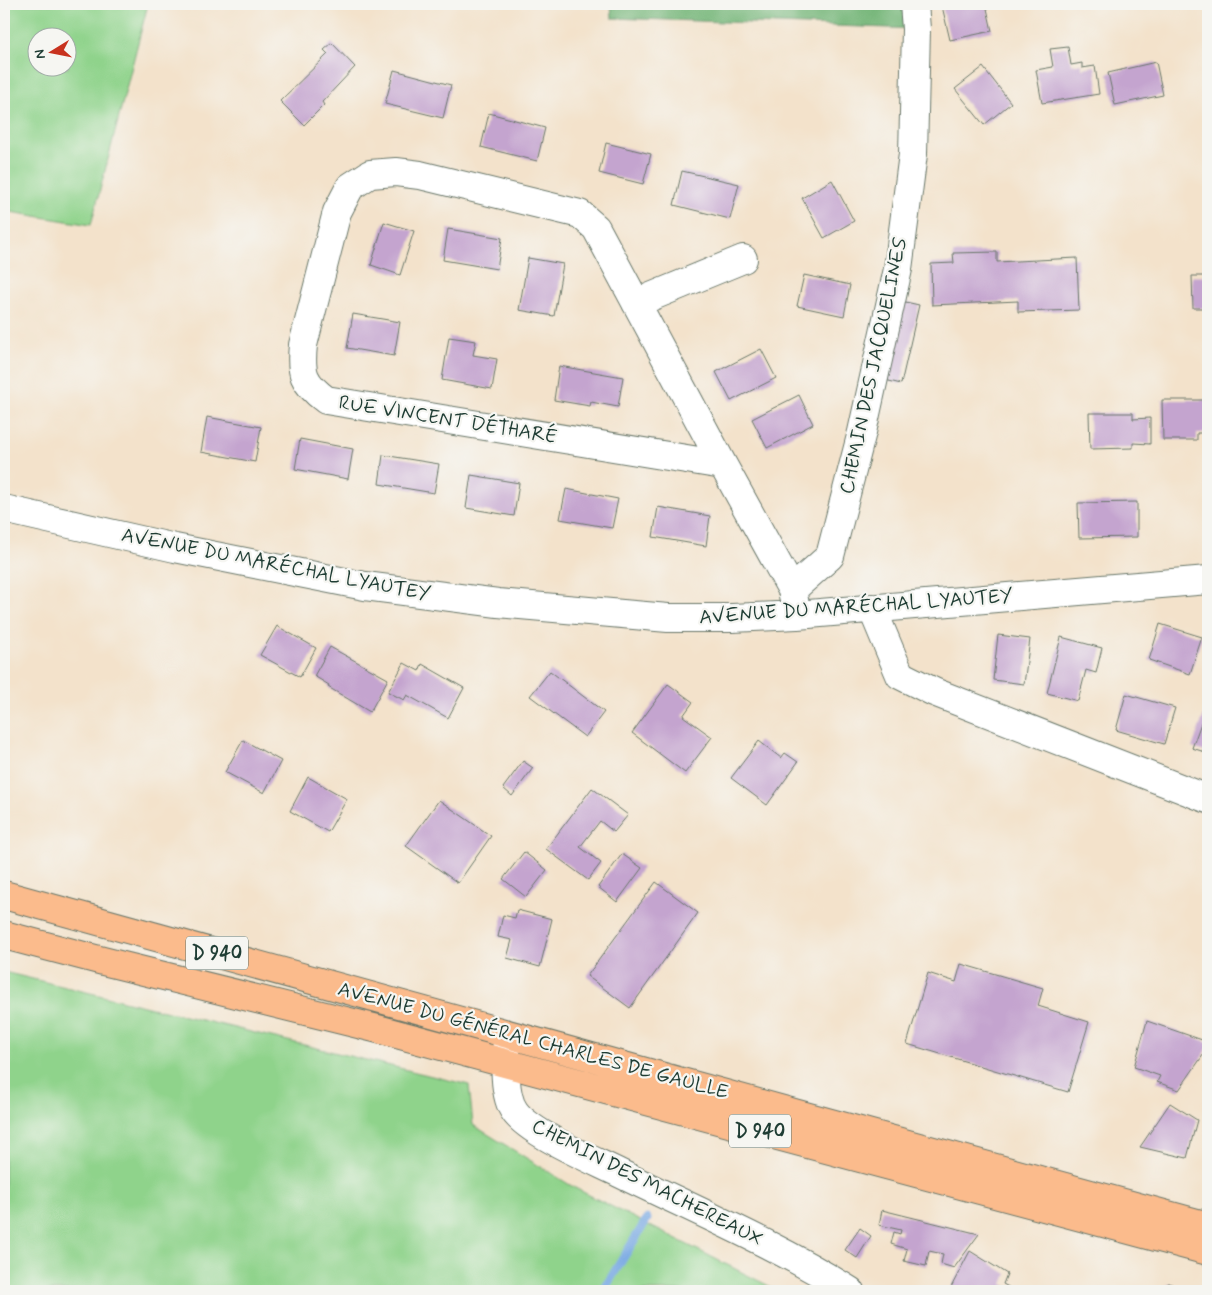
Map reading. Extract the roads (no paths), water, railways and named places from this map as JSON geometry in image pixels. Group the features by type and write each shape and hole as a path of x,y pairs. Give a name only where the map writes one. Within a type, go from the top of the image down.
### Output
{"main road":[{"name":"AVENUE DU GÉNÉRAL CHARLES DE GAULLE","path":"4,895 1208,1226"},
{"name":"AVENUE DU GÉNÉRAL CHARLES DE GAULLE","path":"4,934 506,1063 1208,1251"}],"street":[{"name":"CHEMIN DES JACQUELINES","path":"795,603 830,556 862,432 898,269 913,154 916,29 914,4"},
{"name":"RUE VINCENT DÉTHARÉ","path":"723,465 326,400 314,391 305,378 301,366 302,345 337,212 350,187 370,174 396,172 420,175 580,214 596,228 723,465 795,603"},
{"path":"636,303 743,259"},
{"name":"AVENUE DU MARÉCHAL LYAUTEY","path":"4,509 175,548 365,586 498,603 668,618 732,618 795,603 872,608 1208,580"},
{"path":"872,608 900,674 934,692 1208,798"},
{"name":"CHEMIN DES MACHEREAUX","path":"507,1034 508,1094 514,1111 534,1128 582,1155 810,1266 850,1291"}],"waterway":[{"path":"603,1291 647,1219"}]}
